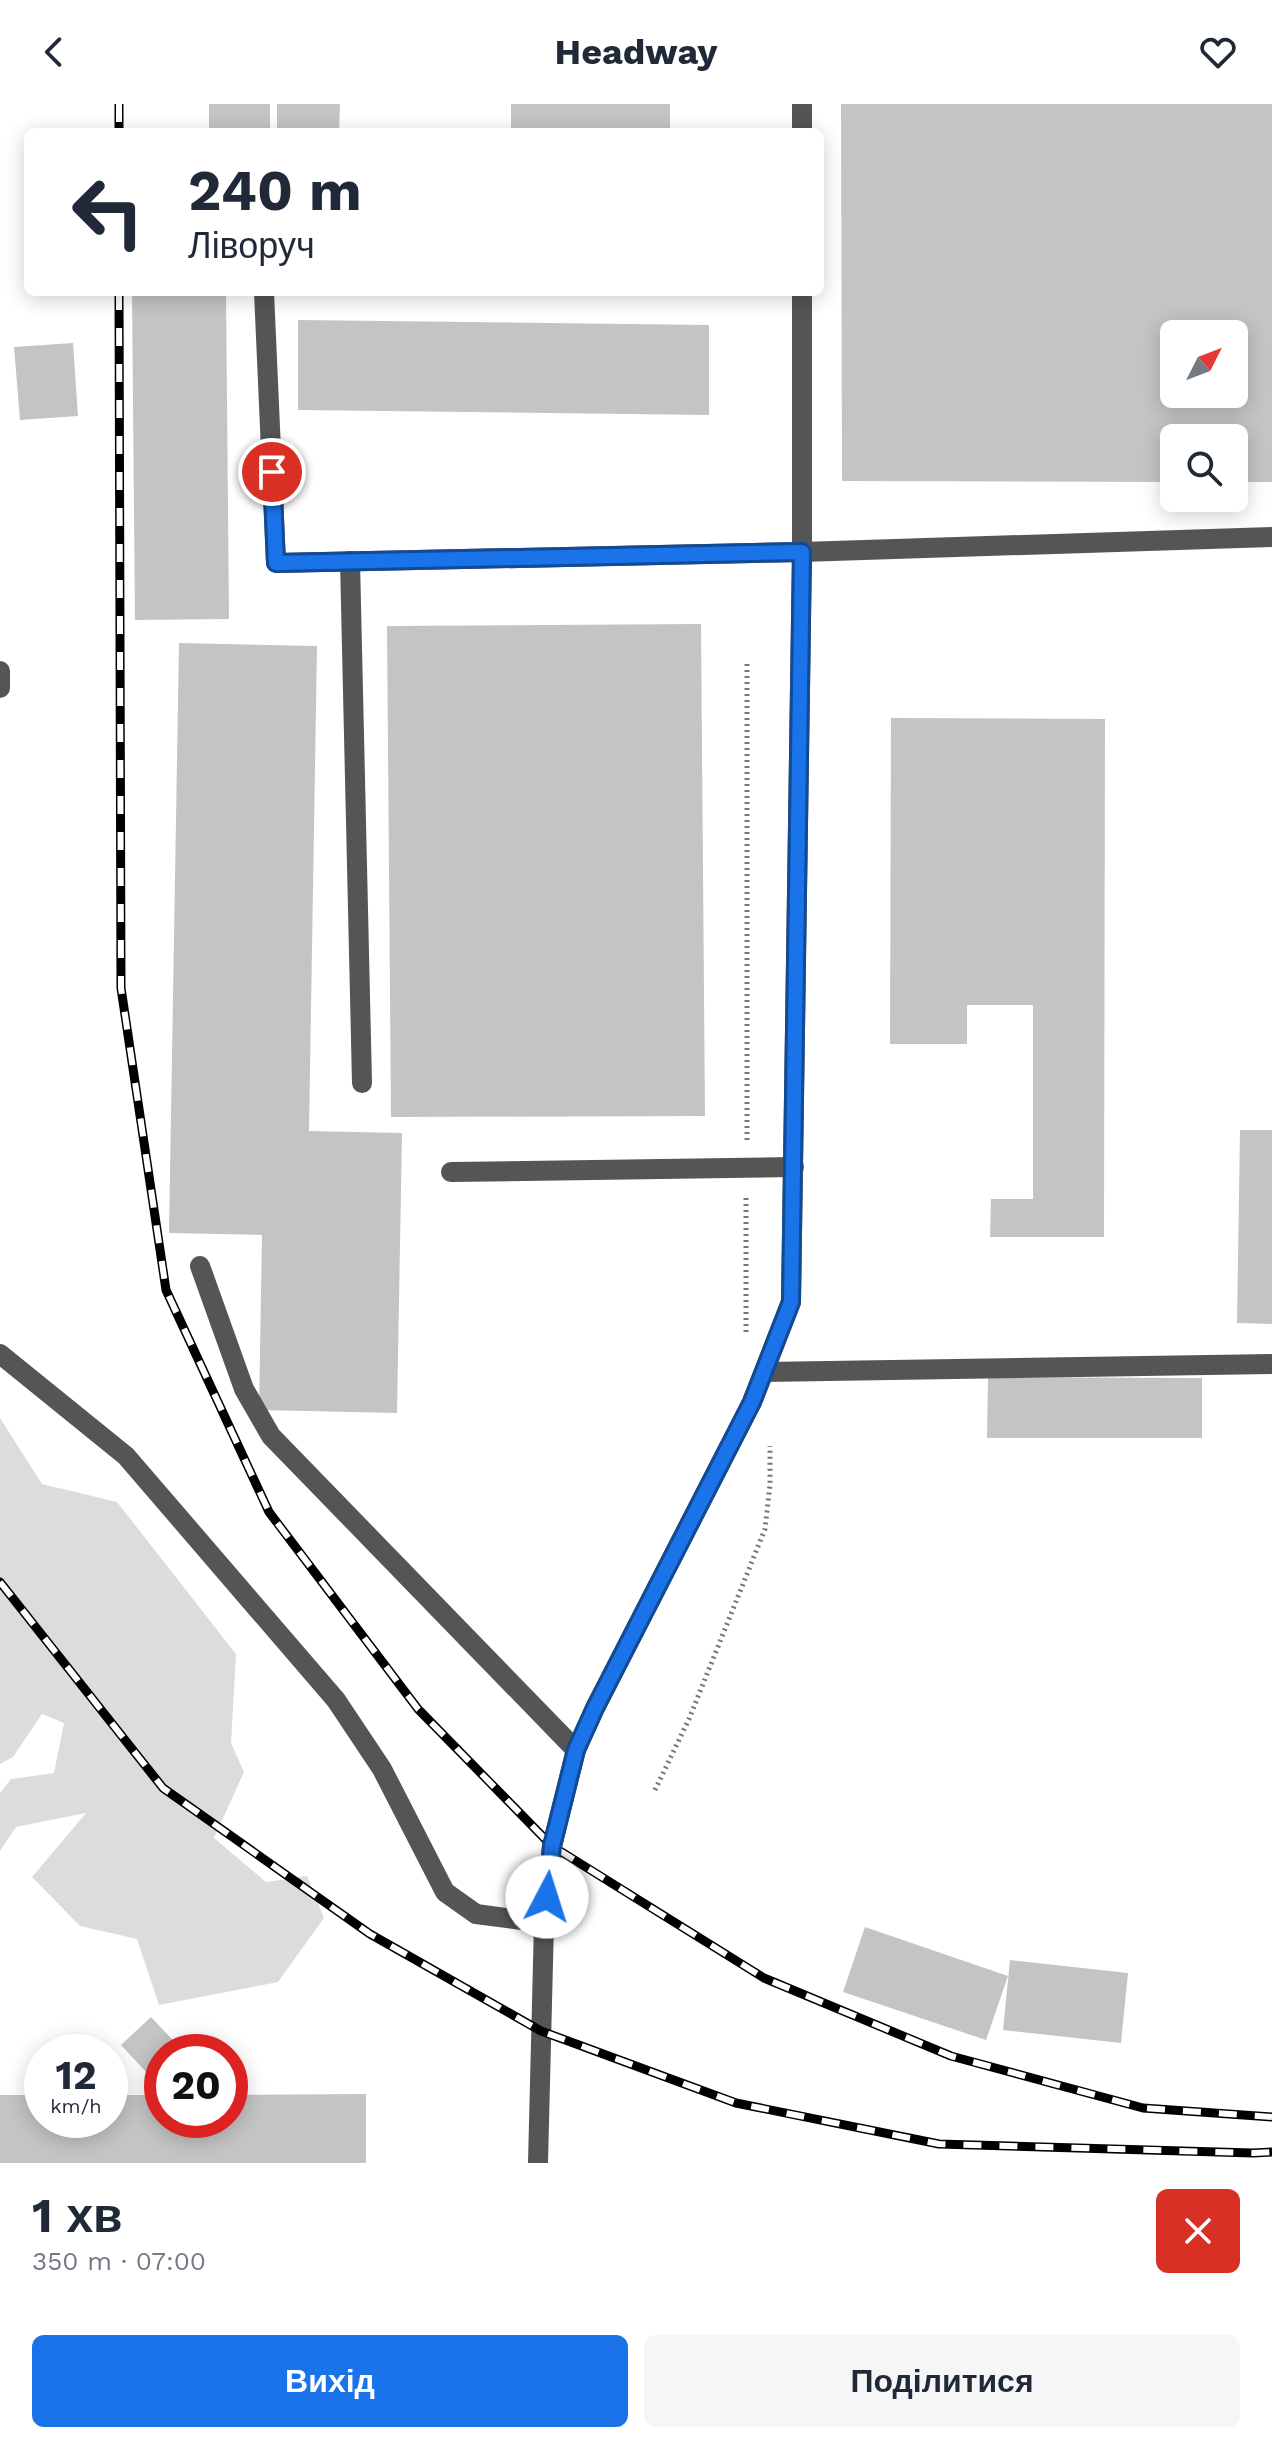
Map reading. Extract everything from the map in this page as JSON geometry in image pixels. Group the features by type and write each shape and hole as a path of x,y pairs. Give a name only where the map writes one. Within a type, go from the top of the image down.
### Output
{"lane":[{"path":"802,104 802,128"},
{"path":"264,296 276,563 802,552 1272,537"},
{"path":"538,2163 544,1923 552,1846 576,1750 765,1372 791,1302 802,552 802,296"},
{"path":"350,561 362,1083"},
{"path":"0,671 0,688"},
{"path":"451,1172 794,1167"},
{"path":"200,1266 244,1389 271,1436 576,1750"},
{"path":"0,1354 126,1456 336,1700 382,1769 445,1892 476,1914 544,1923"},
{"path":"765,1372 1272,1364"}],"path":[{"path":"746,1337 747,661"},
{"path":"655,1790 689,1719 765,1529 770,1446"}],"shaded area":[{"path":"0,1418 42,1484 117,1502 236,1654 231,1743 244,1772 214,1838 266,1882 307,1876 324,1918 278,1982 159,2005 137,1939 80,1926 32,1877 86,1813 16,1827 0,1851 0,1793 11,1779 54,1773 64,1723 42,1714 13,1757 0,1764"}],"building":[{"path":"209,104 270,104 270,128 209,128"},
{"path":"277,104 340,104 339,128 277,128"},
{"path":"511,104 670,104 670,128 511,128"},
{"path":"841,104 1272,104 1272,482 1248,482 1248,424 1160,424 1160,482 842,481"},
{"path":"132,296 226,296 229,619 135,620"},
{"path":"298,320 709,325 709,415 298,410"},
{"path":"73,343 78,416 20,420 14,347"},
{"path":"701,624 705,1116 391,1117 387,626"},
{"path":"179,643 317,646 309,1131 402,1133 397,1413 259,1410 262,1235 169,1233"},
{"path":"891,718 1105,719 1104,1237 990,1237 991,1199 1033,1199 1033,1005 967,1005 967,1044 890,1044"},
{"path":"1240,1130 1272,1130 1272,1324 1237,1323"},
{"path":"988,1377 1202,1378 1202,1438 987,1438"},
{"path":"865,1927 1008,1976 986,2040 843,1992"},
{"path":"1010,1960 1128,1973 1121,2043 1003,2030"},
{"path":"151,2017 167,2034 144,2034 144,2070 128,2053 128,2038"},
{"path":"366,2094 366,2163 0,2163 0,2095 24,2095 24,2138 128,2138 128,2095 144,2095 144,2138 248,2138 248,2095"}],"railway":[{"path":"119,104 119,128"},
{"path":"119,296 121,988 166,1290 269,1512 418,1709 552,1846 764,1978 951,2056 1143,2108 1272,2117"},
{"path":"0,1582 163,1788 370,1934 541,2031 736,2103 939,2144 1272,2152"}],"route":[{"path":"272,472 276,563 802,552 791,1302 752,1402 576,1750 552,1846 547,1897"}]}
